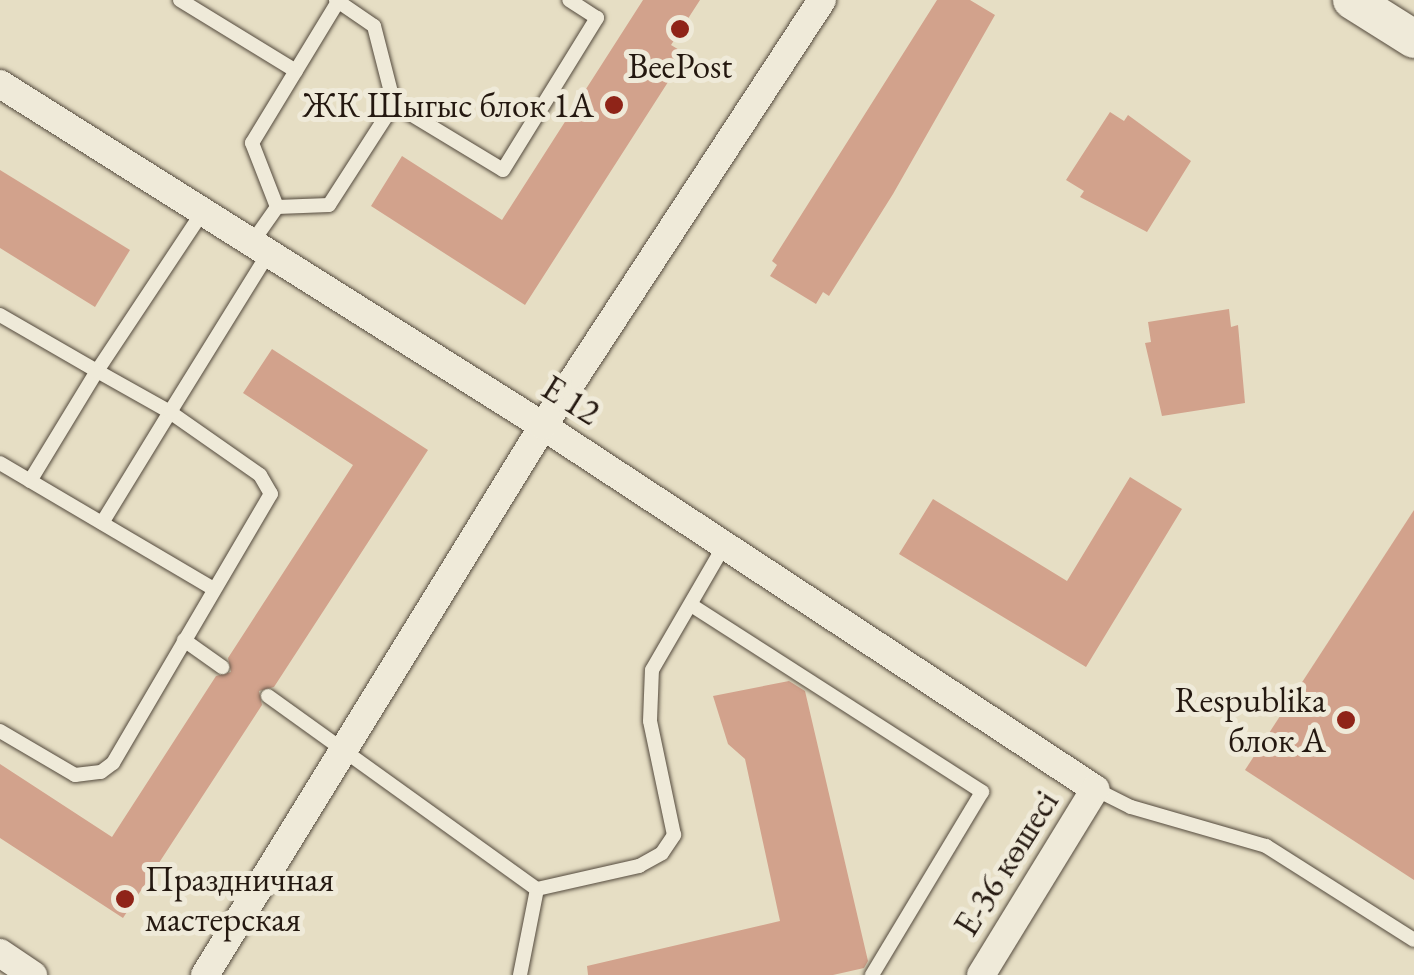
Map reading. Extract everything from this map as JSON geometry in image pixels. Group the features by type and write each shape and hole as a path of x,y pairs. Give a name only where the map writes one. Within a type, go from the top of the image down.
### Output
{"main road":[{"path":"1352,0 1414,39"}],"street":[{"path":"205,975 543,426 822,0"},
{"name":"E 12","path":"0,84 543,426 1095,790"},
{"name":"Е-36 көшесі","path":"981,975 1095,790"},
{"path":"0,954 34,975"}],"lane":[{"path":"180,0 296,71"},
{"path":"102,523 170,412 260,249 277,207 252,143 336,3 374,26 394,104 503,170 597,18 569,0"},
{"path":"277,207 329,206 394,104"},
{"path":"30,480 97,370 202,212"},
{"path":"0,316 170,412 269,484 271,494 112,763 100,772 75,775 0,731"},
{"path":"0,463 214,589"},
{"path":"268,696 345,747 537,889 639,866 662,853 674,836 649,696 652,670 725,544"},
{"path":"691,605 982,792 872,975"},
{"path":"184,640 222,666"},
{"path":"1095,790 1131,807 1266,846 1414,940"},
{"path":"520,975 537,889"}],"building":[{"name":"ЖК Шыгыс блок 1А","path":"643,0 700,0 671,45 686,54 525,305 371,206 402,156 502,220"},
{"path":"937,0 970,0 995,15 893,194 829,296 823,292 816,304 770,276 777,265 772,261"},
{"path":"1110,112 1124,121 1128,115 1191,161 1147,232 1080,197 1084,191 1066,180"},
{"path":"0,170 130,250 95,307 0,248"},
{"path":"1229,309 1231,327 1238,325 1245,403 1162,416 1145,343 1151,342 1148,322"},
{"path":"272,349 428,450 274,687 259,691 262,705 123,918 0,838 0,764 112,837 216,676 231,672 228,658 353,465 243,393"},
{"path":"1130,477 1182,509 1086,667 899,554 933,499 1067,581"},
{"name":"Respublika блок А","path":"1414,510 1414,880 1245,770"},
{"path":"789,681 805,691 868,961 864,968 833,975 588,975 587,966 780,921 745,759 728,744 713,696"}],"place":[{"name":"BeePost","path":"680,29"},
{"name":"ЖК Шыгыс блок 1А","path":"614,105"},
{"name":"Respublika блок А","path":"1346,720"},
{"name":"Праздничная мастерская","path":"125,899"}]}
